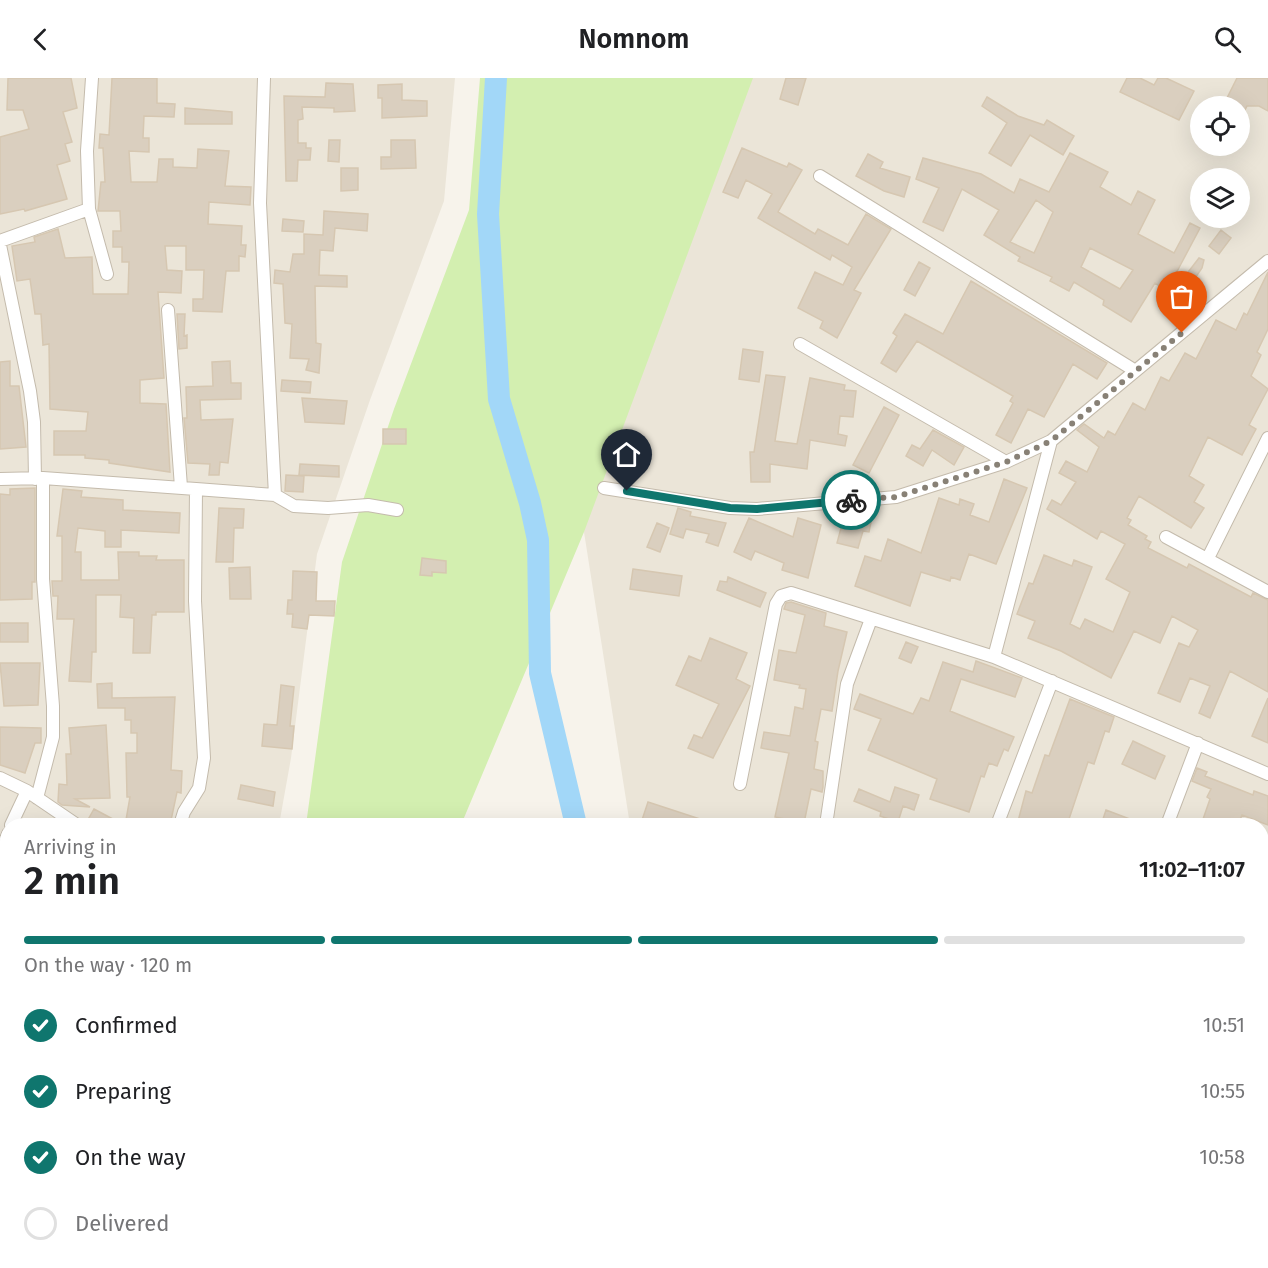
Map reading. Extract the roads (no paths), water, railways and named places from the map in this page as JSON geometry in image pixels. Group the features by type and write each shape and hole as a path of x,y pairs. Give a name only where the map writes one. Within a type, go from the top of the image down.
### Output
{"street":[{"path":"92,78 87,151 89,209 106,274"},
{"path":"264,78 260,203 274,495"},
{"path":"820,176 1134,370"},
{"path":"17,818 32,795 53,737 53,706 34,422 30,391 0,243 89,209"},
{"path":"604,488 730,508 757,509 896,497 1006,462 1051,441 1134,370 1213,309 1268,261"},
{"path":"168,310 181,487"},
{"path":"800,344 1006,462"},
{"path":"1208,558 1268,438"},
{"path":"994,657 1051,441"},
{"path":"0,478 39,478 181,487 274,495 294,506 328,508 368,505 397,510"},
{"path":"182,818 199,788 204,758 195,601 196,489"},
{"path":"1166,537 1268,592"},
{"path":"740,784 776,604 781,596 791,593 994,657 1268,774"},
{"path":"827,818 847,684 871,619"},
{"path":"1000,818 1052,681"},
{"path":"1170,818 1198,743"},
{"path":"0,778 32,795 66,818"}],"waterway":[{"path":"496,78 488,214 499,399 530,503 538,540 540,673 574,818"}]}
